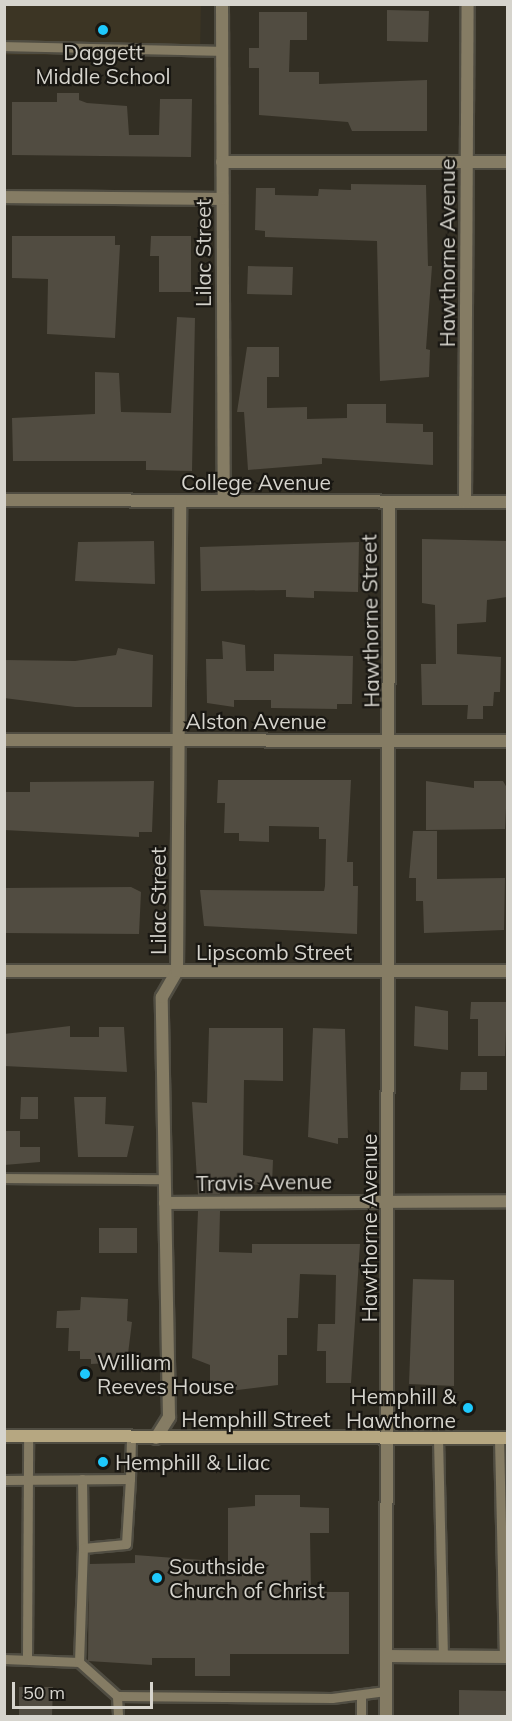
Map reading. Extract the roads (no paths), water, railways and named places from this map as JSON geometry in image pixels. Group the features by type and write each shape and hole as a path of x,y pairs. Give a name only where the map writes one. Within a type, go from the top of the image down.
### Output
{"main road":[{"name":"Hemphill Street","path":"4,1436 503,1438"}],"street":[{"name":"Lilac Street","path":"222,4 224,501"},
{"name":"Hawthorne Avenue","path":"465,502 468,4"},
{"path":"222,162 507,162"},
{"path":"4,197 222,199"},
{"name":"College Avenue","path":"4,500 507,502"},
{"name":"Lilac Street","path":"156,1438 169,1417 162,997 177,971 180,501"},
{"name":"Hawthorne Street","path":"388,502 391,740"},
{"name":"Alston Avenue","path":"4,740 507,741"},
{"name":"Hawthorne Avenue","path":"386,1716 391,740"},
{"name":"Lipscomb Street","path":"4,971 507,971"},
{"name":"Travis Avenue","path":"165,1203 507,1201"},
{"path":"386,1656 506,1656"}],"lane":[{"path":"4,46 222,51"},
{"path":"4,1178 164,1179"},
{"path":"27,1659 28,1436"},
{"path":"84,1548 126,1544 131,1438"},
{"path":"438,1438 443,1656"},
{"path":"503,1438 506,1656"},
{"path":"79,1662 84,1548 82,1479"},
{"path":"4,1480 130,1479"},
{"path":"4,1659 79,1662 117,1696 361,1695 386,1691"},
{"path":"361,1695 361,1716"},
{"path":"117,1696 118,1716"}],"place":[{"name":"Daggett Middle School","path":"103,30"},
{"name":"William Reeves House","path":"85,1374"},
{"name":"Hemphill & Hawthorne","path":"468,1408"},
{"name":"Hemphill & Lilac","path":"103,1462"},
{"name":"Southside Church of Christ","path":"157,1578"}]}
